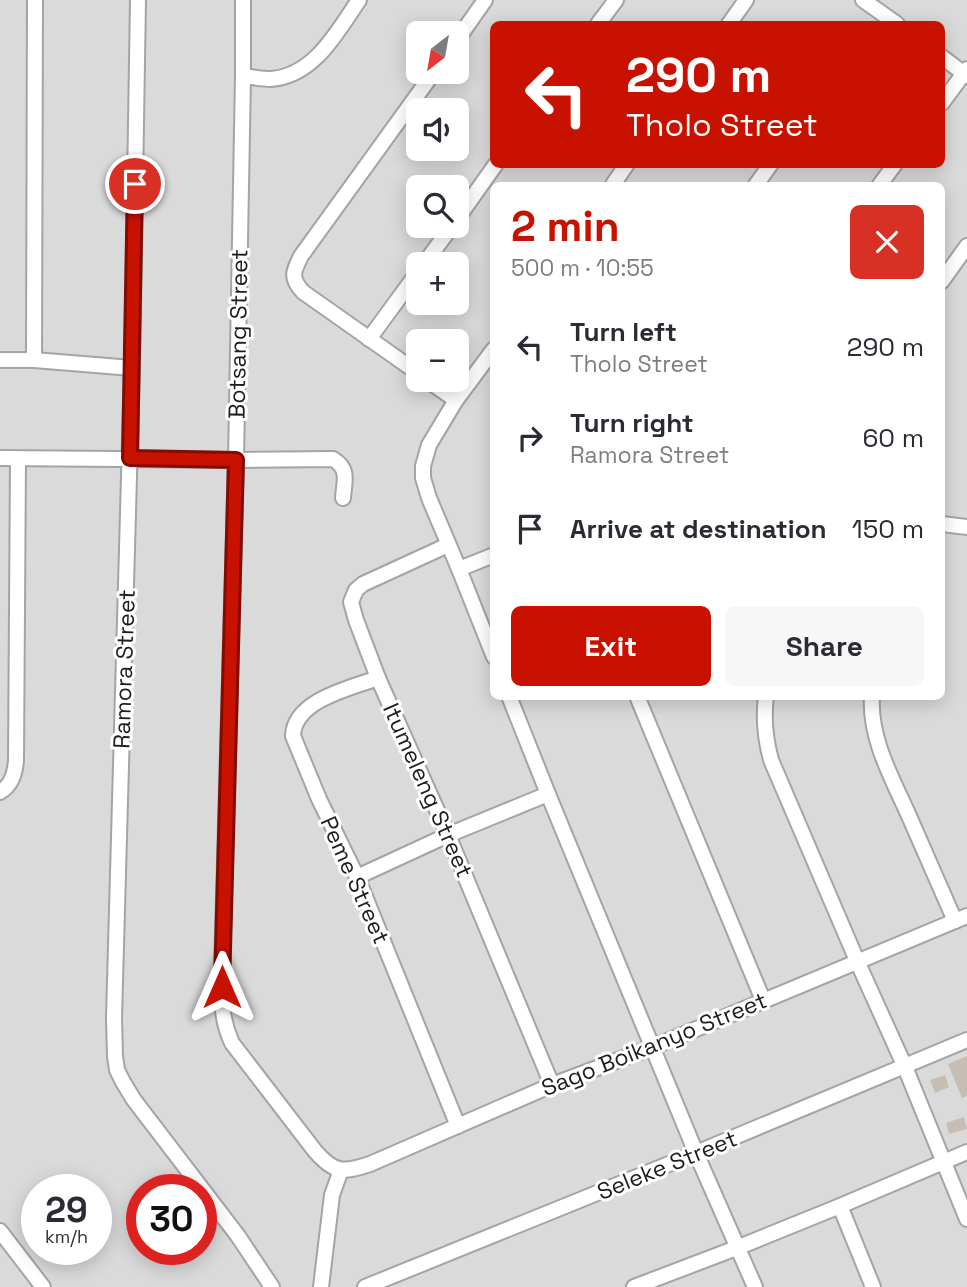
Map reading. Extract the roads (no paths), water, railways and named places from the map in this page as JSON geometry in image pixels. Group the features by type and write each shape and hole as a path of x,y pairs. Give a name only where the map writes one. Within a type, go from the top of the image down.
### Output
{"street":[{"path":"34,0 34,360"},
{"name":"Ramora Street","path":"138,0 115,1056 117,1070 134,1100 238,1236 272,1287"},
{"name":"Botsang Street","path":"243,0 223,1023 232,1043 315,1151 332,1168 341,1170"},
{"path":"243,76 270,79 292,75 304,69 337,32 359,0"},
{"path":"469,23 485,0"},
{"path":"600,21 616,0"},
{"path":"731,21 746,0"},
{"path":"863,0 876,18"},
{"path":"945,59 966,73 945,99"},
{"path":"406,365 303,292 293,274 302,256 425,84"},
{"path":"469,202 493,168"},
{"path":"945,277 967,246"},
{"path":"369,339 406,288"},
{"path":"490,354 456,400 429,445 423,466 426,489 490,647"},
{"path":"0,360 132,368"},
{"path":"444,392 456,400"},
{"path":"0,458 333,459 341,464 345,471 343,498"},
{"path":"5,788 15,769 16,760 18,459"},
{"path":"945,524 967,527"},
{"name":"Itumeleng Street","path":"448,545 373,579 356,590 352,609 378,678 449,835 552,1085"},
{"path":"459,569 490,557"},
{"name":"Peme Street","path":"378,678 311,705 293,729 293,736 308,775 357,877 458,1126"},
{"path":"511,700 696,1153 755,1287"},
{"path":"638,700 762,1000"},
{"path":"766,700 765,732 771,760 905,1066 967,1219"},
{"path":"872,700 876,737 893,780 961,918"},
{"path":"357,877 548,794"},
{"name":"Sago Boikanyo Street","path":"341,1170 370,1164 552,1085 653,1047 961,918"},
{"name":"Seleke Street","path":"365,1287 967,1040"},
{"path":"640,1286 967,1152"},
{"path":"321,1287 332,1195 341,1170"},
{"path":"840,1206 873,1287"},
{"path":"0,1231 43,1287"}]}
